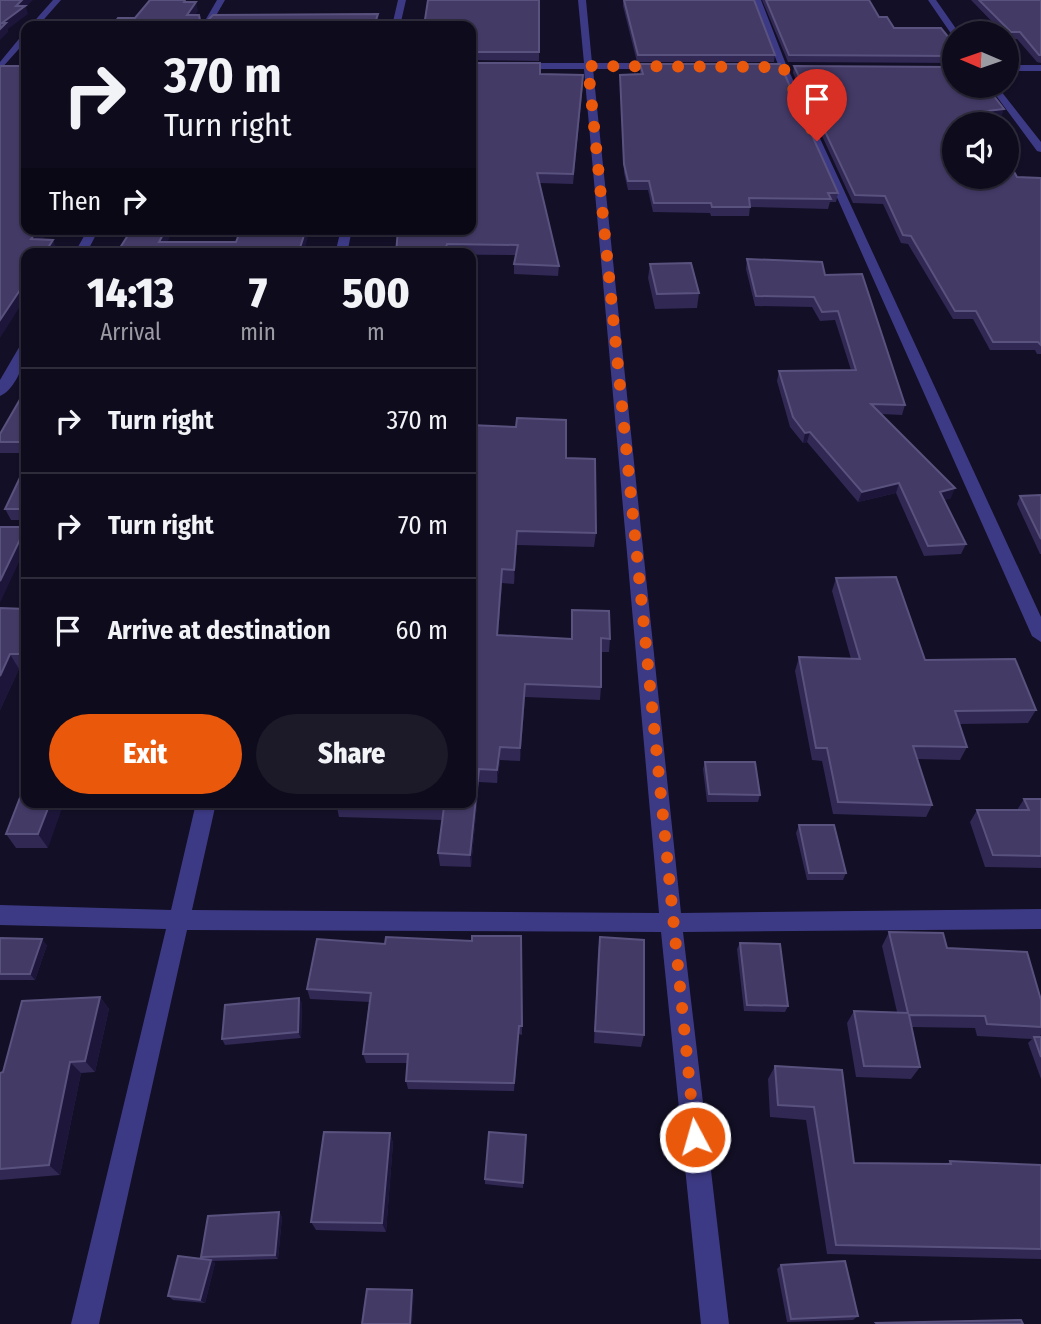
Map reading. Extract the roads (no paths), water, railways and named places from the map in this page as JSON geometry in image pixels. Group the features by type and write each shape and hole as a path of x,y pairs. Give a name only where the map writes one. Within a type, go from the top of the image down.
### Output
{"street":[{"path":"38,21 57,0"},
{"path":"209,21 221,0"},
{"path":"397,21 402,0"},
{"path":"582,0 671,923 715,1324"},
{"path":"757,0 790,67 1041,636"},
{"path":"932,0 947,21"},
{"path":"0,68 21,42"},
{"path":"476,66 672,66"},
{"path":"769,67 790,67"},
{"path":"0,68 13,69"},
{"path":"1019,68 1041,68"},
{"path":"1002,98 1041,149"},
{"path":"0,392 21,356"},
{"path":"85,1324 205,808"},
{"path":"0,915 177,921 671,923 1041,919"}]}
